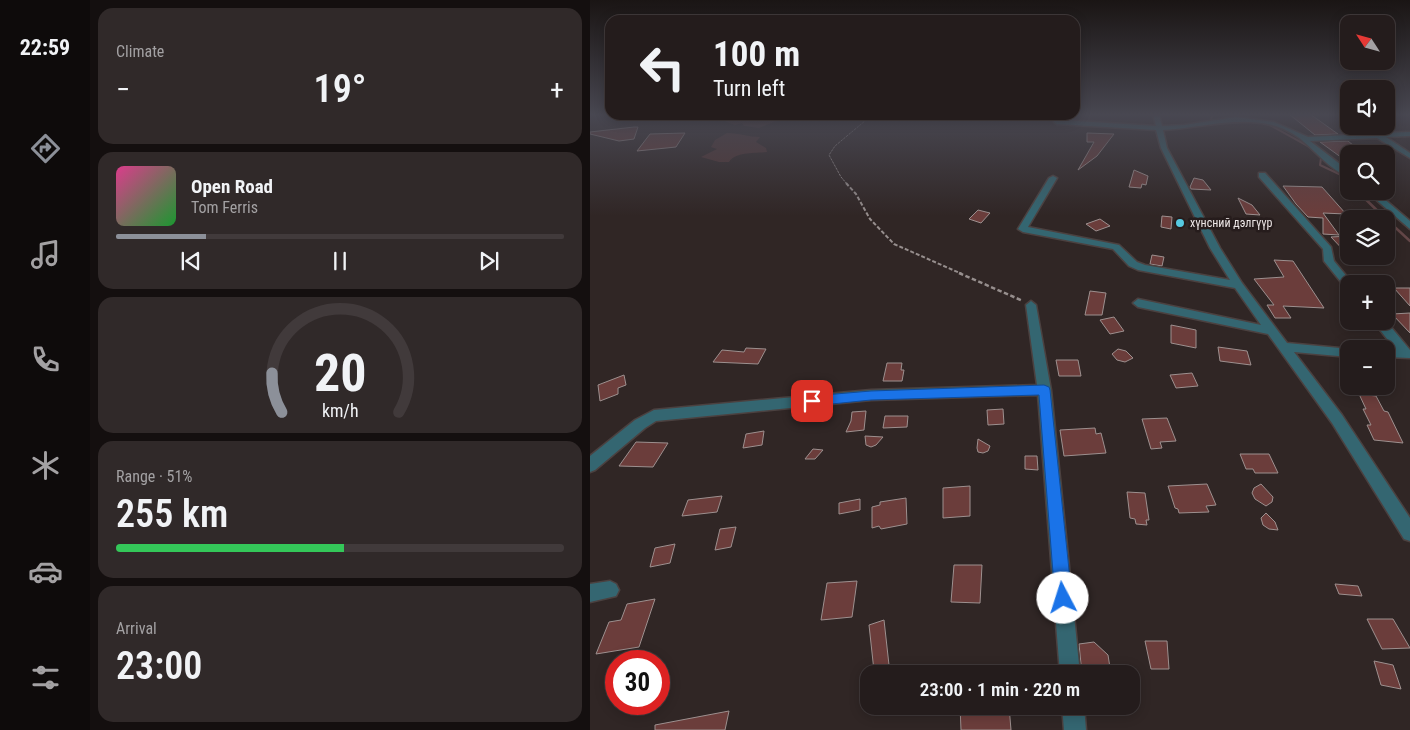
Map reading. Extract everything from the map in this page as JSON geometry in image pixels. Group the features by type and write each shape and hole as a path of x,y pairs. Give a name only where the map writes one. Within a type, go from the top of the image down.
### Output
{"street":[{"path":"1164,148 1199,219 1238,285 1337,419 1410,533"},
{"path":"1315,148 1340,168"},
{"path":"1398,148 1410,156"},
{"path":"1262,175 1328,249 1329,261 1341,275"},
{"path":"1054,178 1023,229 1116,247 1133,264 1142,268 1238,285"},
{"path":"1380,200 1410,226"},
{"path":"1138,303 1272,331"},
{"path":"1031,305 1044,390 1069,665"},
{"path":"1387,330 1408,354"},
{"path":"1284,347 1340,352"},
{"path":"1395,353 1408,354"},
{"path":"590,465 640,424 654,416 871,395 1044,390"},
{"path":"590,593 610,590"},
{"path":"1074,715 1075,730"}],"path":[{"path":"834,148 829,155 841,177 856,194 870,219 894,244 1031,305"}],"shaded area":[{"path":"714,148 766,148 767,152 736,156 729,162 719,162 701,157 717,149"}],"building":[{"path":"639,148 666,148 637,151"},
{"path":"1091,148 1103,148 1097,156 1078,170"},
{"path":"1328,148 1340,148 1340,156"},
{"path":"1134,170 1148,176 1146,185 1142,184 1141,188 1129,187"},
{"path":"1194,178 1203,180 1211,190 1191,189"},
{"path":"1283,186 1322,187 1342,210 1340,210 1340,214 1323,213 1339,235 1323,234 1323,218 1308,217"},
{"path":"1238,198 1252,205 1260,215 1246,214"},
{"path":"978,210 990,213 981,223 969,219"},
{"path":"1162,216 1172,217 1171,229 1161,227"},
{"path":"1100,219 1110,226 1096,231 1086,224"},
{"path":"1340,236 1340,246 1331,237"},
{"path":"1152,255 1164,257 1162,266 1150,264"},
{"path":"1274,260 1293,261 1324,308 1283,306 1291,318 1275,318 1267,305 1274,305 1254,279 1284,277"},
{"path":"1395,288 1410,288 1410,306 1395,289"},
{"path":"1090,291 1106,293 1102,315 1085,315"},
{"path":"1410,313 1410,333 1395,317 1395,314"},
{"path":"1114,317 1124,331 1110,334 1100,320"},
{"path":"1171,325 1196,330 1196,348 1171,343"},
{"path":"1218,347 1247,351 1251,365 1220,361"},
{"path":"746,348 766,349 758,364 713,362 722,350 744,352"},
{"path":"1118,349 1126,351 1133,358 1125,362 1117,360 1112,354"},
{"path":"1056,360 1078,360 1081,376 1059,376"},
{"path":"887,363 902,363 901,370 904,370 902,381 883,381"},
{"path":"1192,373 1198,386 1176,388 1170,375"},
{"path":"624,375 626,385 618,388 618,394 600,401 598,385"},
{"path":"1359,395 1376,396 1384,411 1388,412 1403,443 1374,440 1367,425 1371,425 1363,409 1366,409"},
{"path":"1003,409 1004,424 988,425 987,410"},
{"path":"866,411 864,430 846,432 851,421 852,412"},
{"path":"885,416 908,416 907,427 883,428"},
{"path":"1167,418 1176,441 1160,442 1162,448 1151,449 1142,419"},
{"path":"1095,428 1096,434 1101,433 1106,453 1064,456 1060,430"},
{"path":"764,431 762,445 743,448 746,434"},
{"path":"865,436 883,437 876,445 871,447 866,445"},
{"path":"978,439 990,446 988,451 978,452"},
{"path":"636,442 668,443 653,467 619,466"},
{"path":"813,449 823,450 815,459 805,459"},
{"path":"1240,454 1269,454 1278,473 1255,473 1253,469 1246,469"},
{"path":"1025,456 1037,456 1038,470 1025,469"},
{"path":"1207,484 1216,505 1206,506 1209,512 1179,513 1178,509 1175,508 1168,486"},
{"path":"1261,484 1273,497 1272,502 1266,506 1255,499 1252,493 1254,488"},
{"path":"970,486 970,516 943,518 943,488"},
{"path":"1127,492 1145,493 1149,520 1146,520 1147,525 1136,524 1135,519 1130,518"},
{"path":"722,496 717,512 682,516 688,500"},
{"path":"906,498 907,524 881,529 879,526 872,528 872,507 880,505 880,502"},
{"path":"860,499 860,510 839,514 839,503"},
{"path":"1266,513 1275,522 1278,530 1269,529 1263,525 1261,518"},
{"path":"736,527 731,547 715,550 720,529"},
{"path":"675,544 670,563 650,567 655,548"},
{"path":"954,565 982,565 980,603 951,602"},
{"path":"857,581 852,617 821,620 827,583"},
{"path":"1335,584 1358,586 1362,596 1339,594"},
{"path":"655,599 639,647 605,650 605,653 596,654 609,622 621,620 627,604"},
{"path":"1367,619 1393,619 1410,648 1382,649"},
{"path":"884,620 889,665 873,665 869,625"},
{"path":"1145,641 1167,641 1169,669 1151,669"},
{"path":"1094,642 1108,655 1110,665 1081,665 1079,644"},
{"path":"1374,661 1393,665 1401,689 1381,685"},
{"path":"729,711 725,730 655,730 655,725"},
{"path":"960,715 1010,715 1011,730 961,730"}],"waterway":[{"path":"1312,148 1317,151 1321,158 1320,165 1340,175"},
{"path":"1366,200 1410,241"}],"place":[{"name":"хүнсний дэлгүүр","path":"1180,223"}],"route":[{"path":"812,401 871,395 1044,390 1063,598"}]}
